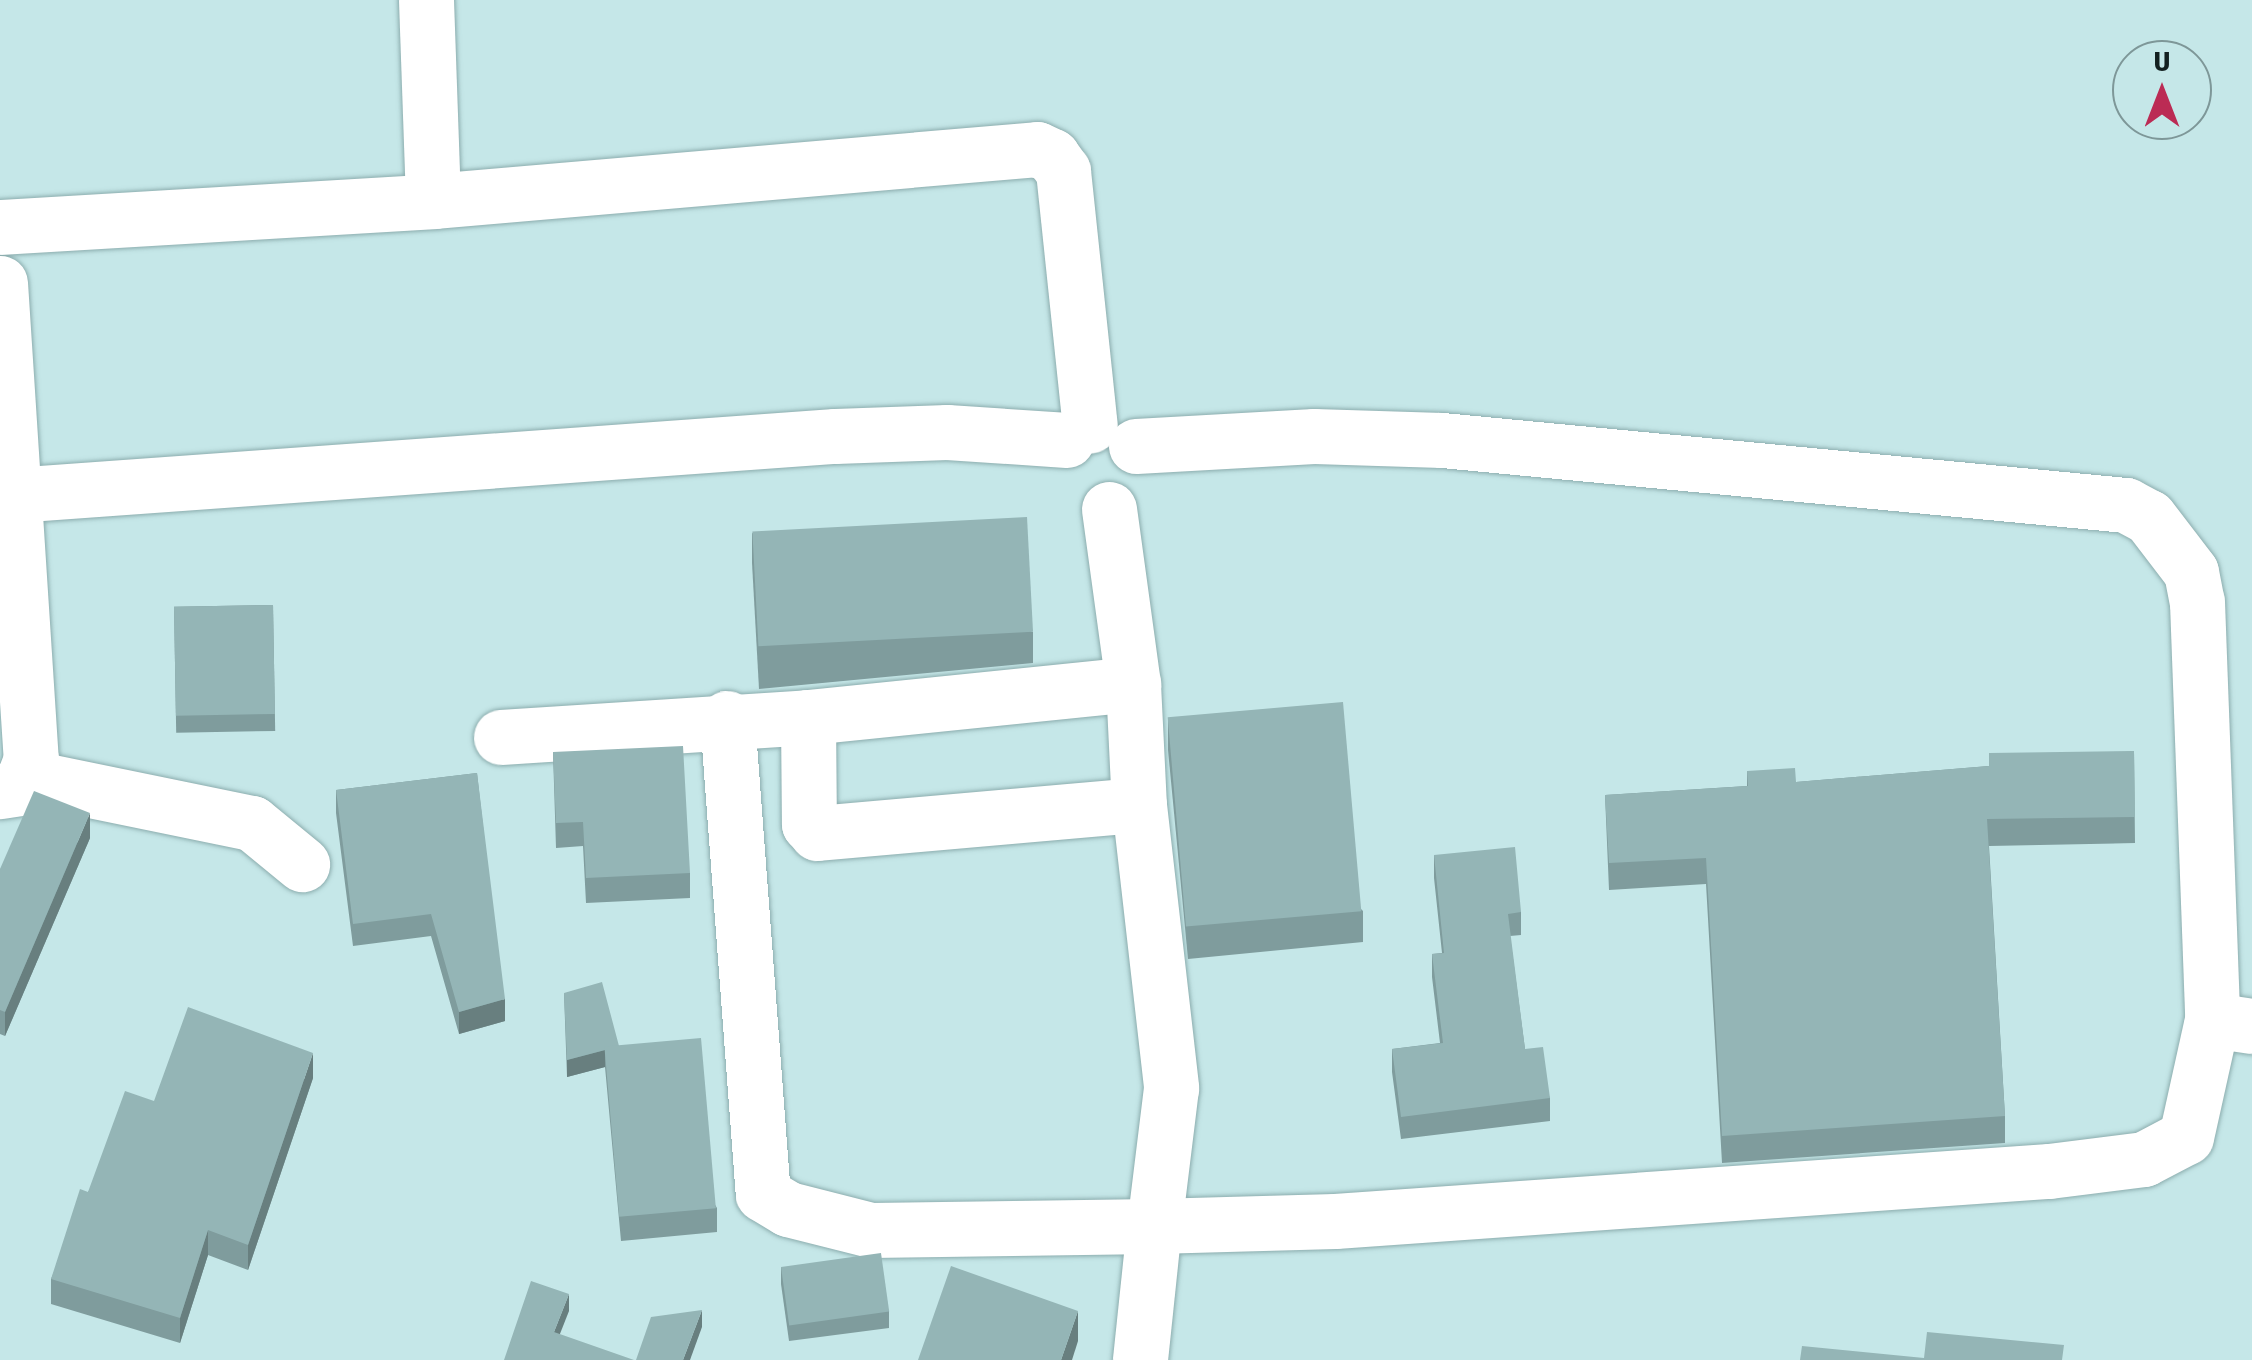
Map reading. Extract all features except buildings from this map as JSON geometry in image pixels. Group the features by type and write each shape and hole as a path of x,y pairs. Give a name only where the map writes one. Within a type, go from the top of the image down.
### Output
{"street":[{"path":"426,0 433,202"},
{"path":"0,227 433,202 1037,149 1063,171 1098,437 1142,471 1132,495 1109,509 1083,506 1062,490 1057,464 1098,437"},
{"path":"0,283 13,495 14,784 252,822 302,864"},
{"path":"13,495 853,435 1314,436 1442,440 2126,505 2149,518 2179,554 2198,602 2229,1023 2186,1137 2144,1159 2050,1171 1335,1221 862,1230 788,1209 763,1194 728,718"},
{"path":"1109,509 1133,684 1139,805 1172,1088 1140,1360"},
{"path":"501,737 728,718 808,717 1133,684"},
{"path":"808,717 809,824 817,832 1139,805"}]}
